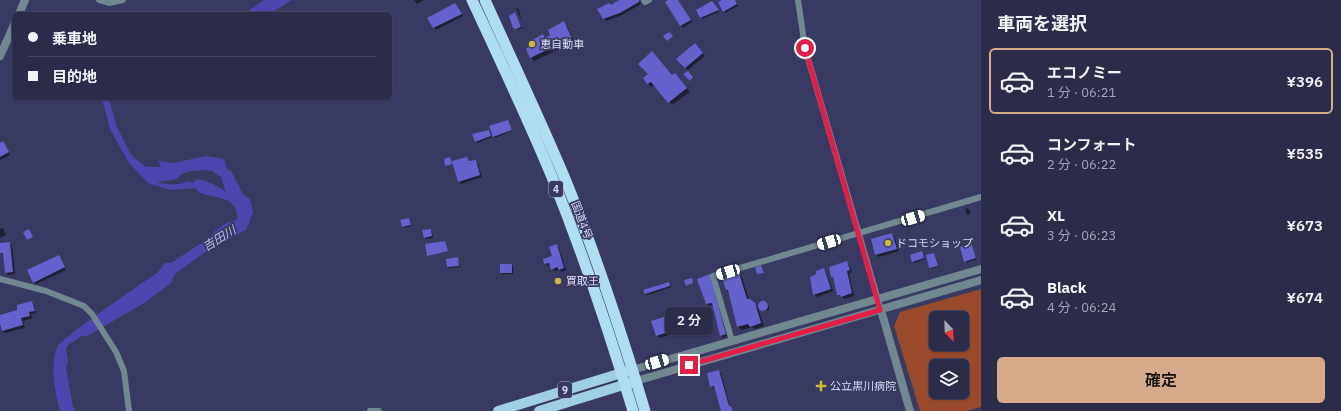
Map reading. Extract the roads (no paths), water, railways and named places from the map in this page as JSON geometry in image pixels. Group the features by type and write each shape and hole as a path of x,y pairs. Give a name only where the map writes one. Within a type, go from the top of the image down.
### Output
{"highway":[{"name":"国道4号","path":"472,0 553,182 578,247 622,373 633,411"},
{"name":"国道4号","path":"485,0 563,174 596,261 645,411"}],"main road":[{"name":"9","path":"498,411 632,370"},
{"name":"9","path":"539,411 636,381"}],"street":[{"path":"20,12 25,0"},
{"path":"99,0 109,3 122,0"},
{"path":"644,0 645,2 649,0"},
{"path":"798,0 805,48 910,411"},
{"path":"0,56 12,29"},
{"path":"732,341 713,276 981,197"},
{"path":"632,370 981,269"},
{"path":"0,279 46,290 84,306 92,314 116,352 124,371 128,411"},
{"path":"636,381 981,280"},
{"path":"370,411 379,411"}],"water":[{"path":"264,0 292,0 272,12 247,12"},
{"name":"吉田川","path":"103,100 110,100 116,125 131,155 146,167 161,167 158,161 174,163 206,156 224,159 227,169 231,171 243,194 250,199 253,212 246,230 205,252 175,274 172,282 146,302 87,336 82,336 69,344 66,349 68,361 66,368 75,411 60,411 57,401 54,370 57,347 72,333 158,272 165,263 171,263 209,238 215,231 226,223 235,221 238,217 236,209 227,200 204,194 195,188 170,190 148,183 129,163 110,129","holes":["204,170 212,171 221,177 226,192 213,184 197,179 193,183 187,181 176,184 164,184 157,182 177,179 182,174"]}],"place":[{"name":"恵自動車","path":"532,44"},
{"name":"ドコモショップ","path":"888,243"},
{"name":"買取王","path":"558,281"},
{"name":"公立黒川病院","path":"821,386"}]}
